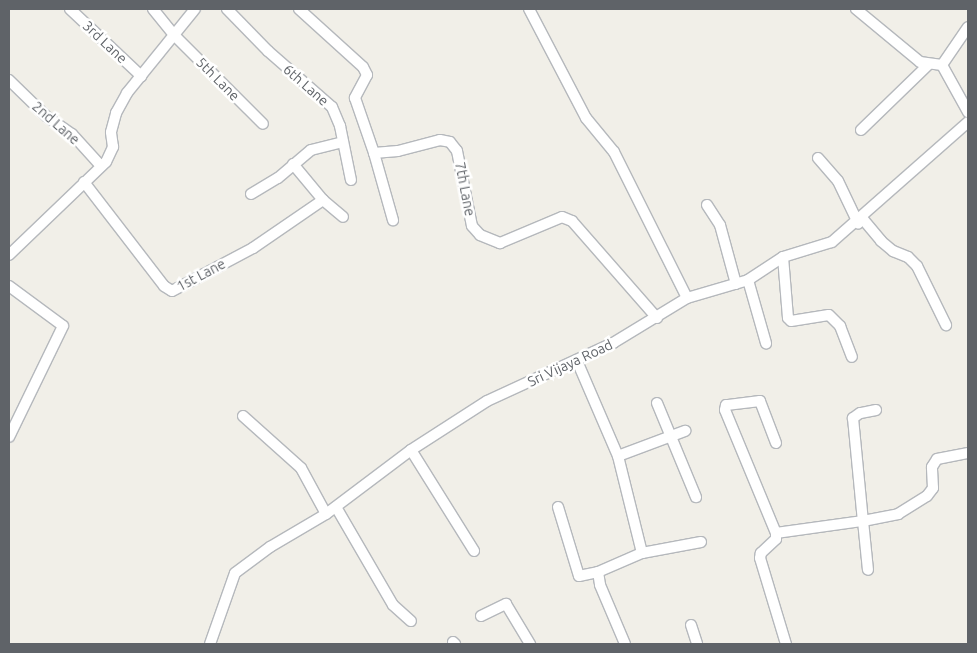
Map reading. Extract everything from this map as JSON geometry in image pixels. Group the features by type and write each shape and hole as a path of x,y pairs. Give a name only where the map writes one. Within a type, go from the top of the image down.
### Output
{"street":[{"name":"3rd Lane","path":"70,9 141,76"},
{"name":"5th Lane","path":"153,9 173,34 263,124"},
{"path":"9,255 102,166 113,147 111,132 116,113 141,76 195,9"},
{"name":"6th Lane","path":"227,9 273,56 327,101 338,118 351,180"},
{"path":"300,9 363,67 366,75 355,98 374,153 393,220"},
{"path":"529,9 586,118 614,152 687,298"},
{"path":"856,9 928,65 942,65"},
{"path":"942,65 968,27"},
{"path":"861,130 928,65"},
{"path":"942,65 968,112"},
{"name":"2nd Lane","path":"9,80 46,116 72,134 102,166"},
{"name":"Sri Vijaya Road","path":"210,644 235,573 270,547 326,514 411,450 486,400 577,361 657,318 687,298 748,280 783,257 832,242 860,220 926,157 968,122"},
{"name":"7th Lane","path":"374,153 398,151 440,140 450,142 457,151 472,226 480,235 500,243 562,217 572,221 657,318"},
{"path":"252,194 278,178 311,150 343,142"},
{"path":"818,158 838,181 860,220 893,251 908,257 917,266 946,325"},
{"path":"293,164 323,200 343,216"},
{"name":"1st Lane","path":"84,182 164,286 172,290 253,248 323,200"},
{"path":"707,205 720,225 736,284"},
{"path":"783,257 788,318 791,321 829,314 840,326 852,357"},
{"path":"748,280 766,343"},
{"path":"9,286 63,326 9,437"},
{"path":"577,361 618,456 642,553"},
{"path":"776,443 760,402 726,405 725,410 776,532 776,539 761,553 760,558 786,644"},
{"path":"657,404 696,497"},
{"path":"868,570 853,418 860,413 876,410"},
{"path":"244,416 274,440 301,468 326,514"},
{"path":"618,456 685,431"},
{"path":"411,450 474,551"},
{"path":"776,532 898,514 927,496 933,488 932,467 937,459 968,453"},
{"path":"336,507 393,605 411,621"},
{"path":"558,507 577,574 581,576 598,572 642,553 701,542"},
{"path":"598,572 600,586 625,644"},
{"path":"481,616 506,604 530,644"},
{"path":"691,625 697,644"}]}
